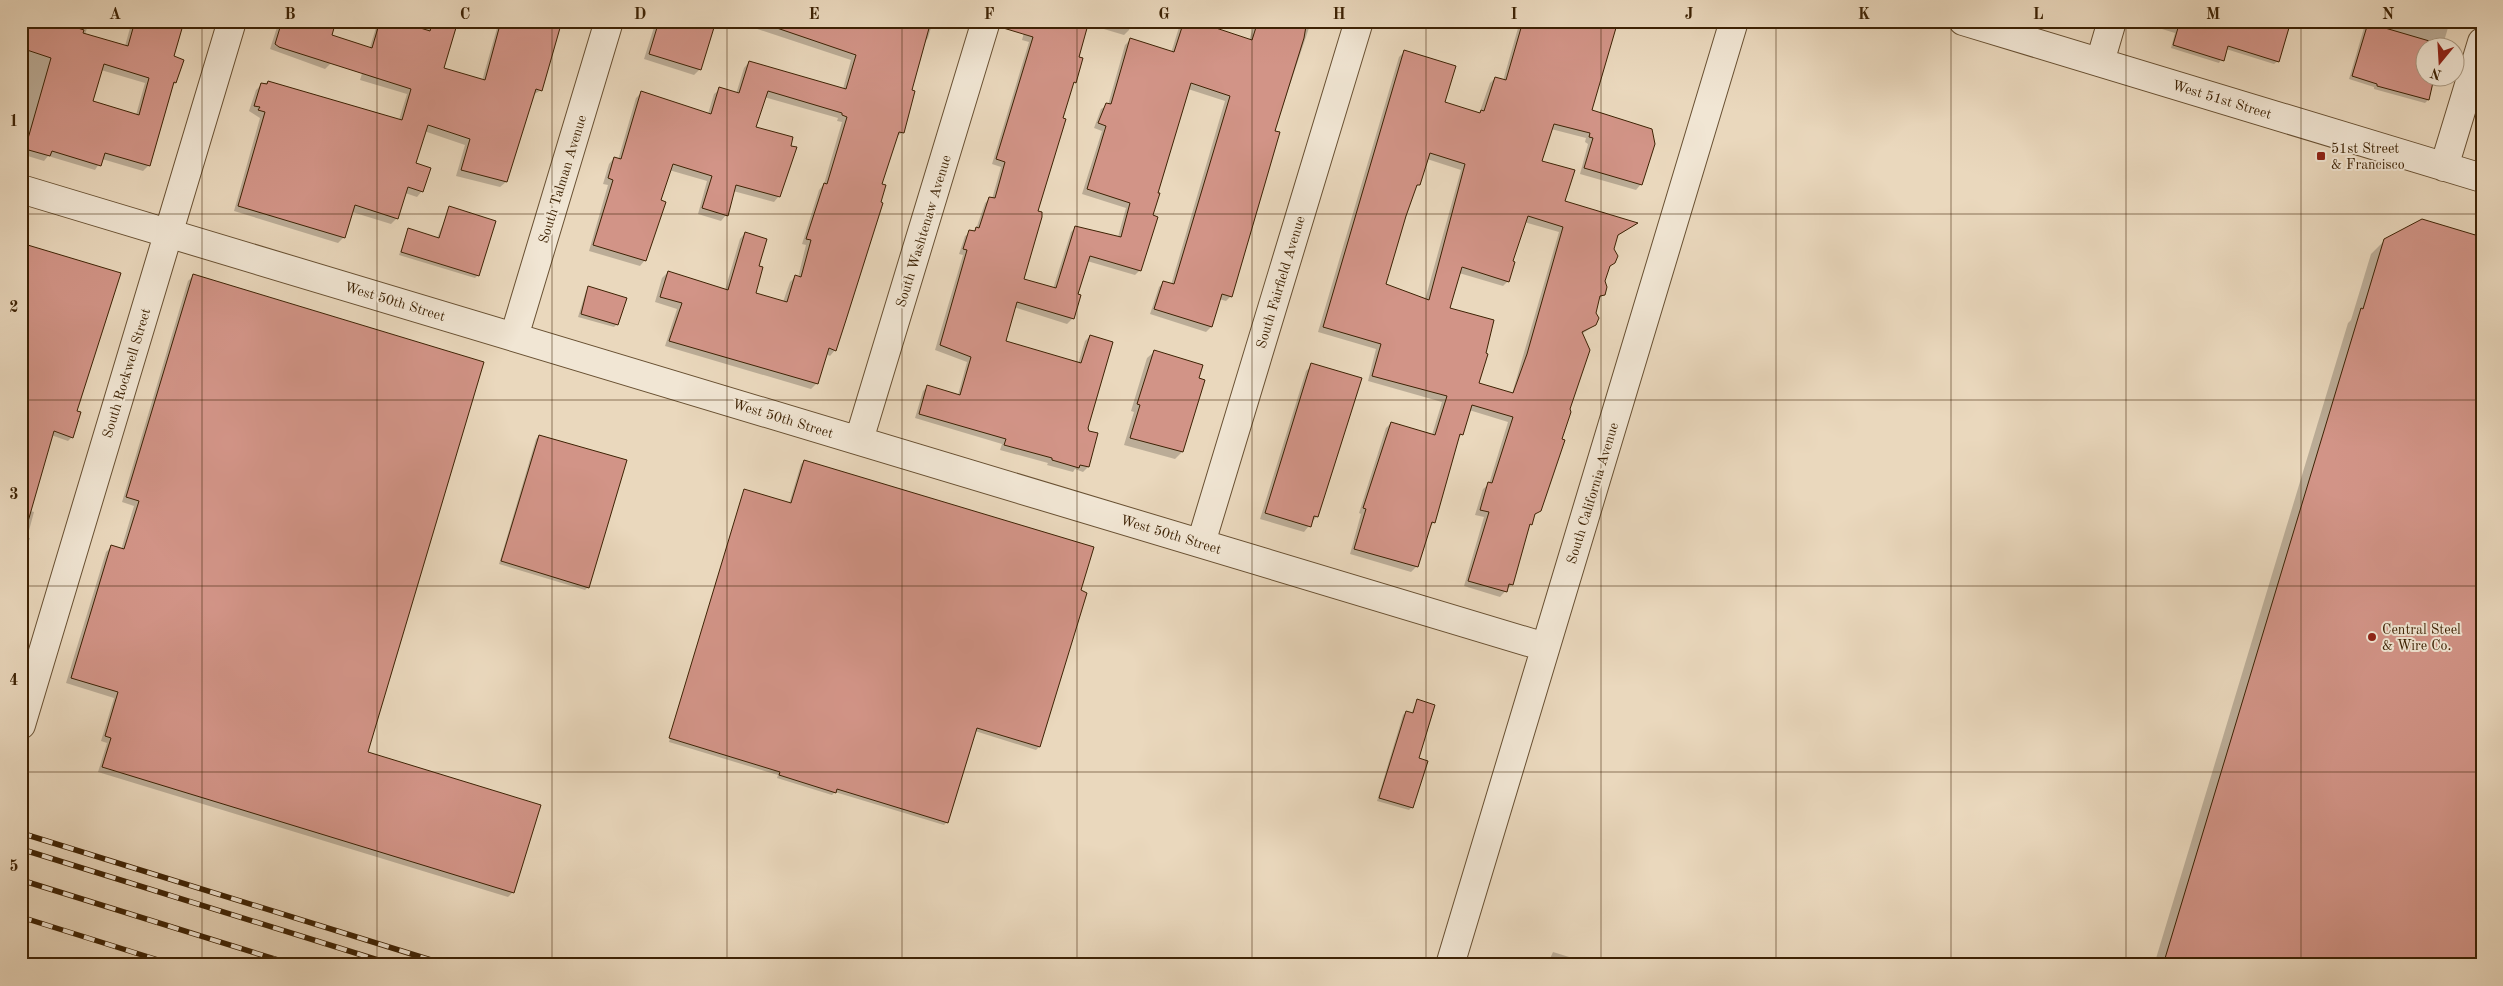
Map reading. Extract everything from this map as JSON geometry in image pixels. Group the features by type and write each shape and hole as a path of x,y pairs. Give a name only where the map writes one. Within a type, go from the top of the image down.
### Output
{"street":[{"name":"South Rockwell Street","path":"21,725 232,21"},
{"name":"South Talman Avenue","path":"514,337 609,21"},
{"name":"South Washtenaw Avenue","path":"859,440 986,21"},
{"name":"South Fairfield Avenue","path":"1201,543 1359,21"},
{"name":"South California Avenue","path":"1450,965 1734,21"},
{"name":"West 51st Street","path":"1963,21 2482,178"},
{"path":"2100,62 2112,21"},
{"path":"2444,167 2482,42"},
{"name":"West 50th Street","path":"21,189 1545,647"}],"building":[{"path":"21,21 56,21 84,30 83,33 128,46 135,21 172,21 183,25 174,56 184,60 176,83 174,82 150,166 105,153 101,166 52,151 50,156 25,149 51,58 21,48","holes":["104,64 149,78 139,115 93,101"]},
{"path":"282,21 336,21 332,35 372,48 380,21 398,21 430,31 433,21 458,21 444,68 485,80 501,21 562,21 542,91 536,89 507,182 461,170 470,139 428,125 416,163 431,168 423,192 408,187 398,219 355,205 345,238 238,206 265,112 258,110 260,107 254,106 261,83 267,84 268,81 402,120 411,89 279,47 275,44"},
{"path":"659,21 716,21 701,70 649,54"},
{"path":"772,21 931,21 912,90 915,91 904,133 899,132 882,184 886,185 881,202 883,203 836,351 829,348 818,384 669,341 682,303 660,297 668,271 728,290 745,232 767,239 759,266 763,267 756,293 787,302 795,275 801,277 811,240 806,239 824,183 827,184 847,117 842,115 842,113 768,91 756,127 793,137 791,146 797,147 780,197 736,185 728,216 702,208 712,176 673,164 661,200 666,202 646,261 593,245 613,180 608,178 614,157 621,159 641,91 711,114 719,87 739,93 749,61 846,89 856,55 771,26"},
{"path":"1001,21 1089,21 1079,57 1083,58 1063,118 1066,119 1038,211 1042,212 1042,217 1024,279 1056,288 1075,226 1121,237 1130,203 1087,189 1106,126 1098,123 1106,103 1111,104 1130,38 1174,52 1184,21 1195,21 1252,40 1258,21 1290,21 1306,26 1275,131 1280,132 1232,297 1222,294 1212,327 1154,309 1163,281 1174,284 1230,96 1191,83 1158,193 1160,193 1153,215 1158,217 1141,271 1090,256 1078,294 1081,295 1074,319 1017,302 1006,341 1081,363 1090,335 1113,342 1088,428 1089,431 1098,433 1089,467 1080,465 1079,468 1052,460 1052,458 1004,445 1006,439 919,414 927,385 960,395 971,357 940,345 967,250 963,249 969,230 975,231 976,227 979,228 989,197 995,198 1005,162 996,159 1033,37 1000,27"},
{"path":"1523,21 1618,21 1592,110 1652,129 1655,144 1642,185 1584,168 1593,138 1589,137 1590,133 1554,124 1542,161 1575,170 1565,201 1638,223 1618,235 1614,249 1618,256 1615,263 1610,266 1605,281 1607,287 1605,295 1600,296 1596,313 1599,318 1596,325 1582,332 1590,350 1570,409 1571,412 1562,439 1565,440 1541,511 1535,514 1532,525 1530,524 1513,585 1509,584 1507,592 1468,581 1489,512 1480,510 1488,482 1492,483 1513,417 1472,405 1463,435 1460,434 1435,523 1432,522 1418,567 1354,549 1366,509 1363,508 1391,422 1435,435 1447,396 1372,376 1381,344 1323,327 1404,50 1456,66 1445,102 1480,113 1481,110 1484,111 1495,77 1506,80","holes":["1430,153 1465,164 1429,300 1386,284 1406,216 1417,185 1420,185","1528,216 1563,227 1527,354 1513,393 1479,383 1488,354 1486,353 1494,320 1450,308 1462,267 1509,282 1515,262 1513,261"]},
{"path":"2180,21 2291,21 2279,62 2228,46 2224,61 2173,45"},
{"path":"2368,23 2419,38 2416,38 2416,88 2432,88 2429,100 2377,86 2377,84 2352,76"},
{"path":"449,206 496,221 479,276 401,252 408,228 439,238"},
{"name":"Central Steel & Wire Co.","path":"2422,219 2482,237 2482,965 2163,965 2361,308 2363,309 2384,239"},
{"path":"21,243 121,273 77,411 81,412 73,438 54,431 27,525 21,525"},
{"path":"193,274 484,362 368,752 541,805 514,893 102,767 111,738 105,736 118,692 71,678 111,545 124,549 139,501 126,497"},
{"path":"588,286 627,298 618,325 581,314"},
{"path":"1154,350 1203,365 1199,378 1205,380 1183,452 1130,438 1140,405 1137,404"},
{"path":"1311,363 1362,378 1318,517 1314,516 1311,527 1265,513"},
{"path":"539,435 627,460 589,588 501,561"},
{"path":"804,460 1094,547 1081,590 1087,593 1040,747 977,728 948,823 837,789 836,793 779,775 780,772 669,738 744,489 791,503"},
{"path":"1417,699 1435,705 1419,758 1428,761 1413,808 1379,798 1406,711 1413,713"}],"railway":[{"path":"21,833 447,965"},
{"path":"21,849 394,965"},
{"path":"21,880 294,965"},
{"path":"21,917 174,965"}],"place":[{"name":"51st Street & Francisco","path":"2321,156"},
{"name":"Central Steel & Wire Co.","path":"2372,637"}]}
